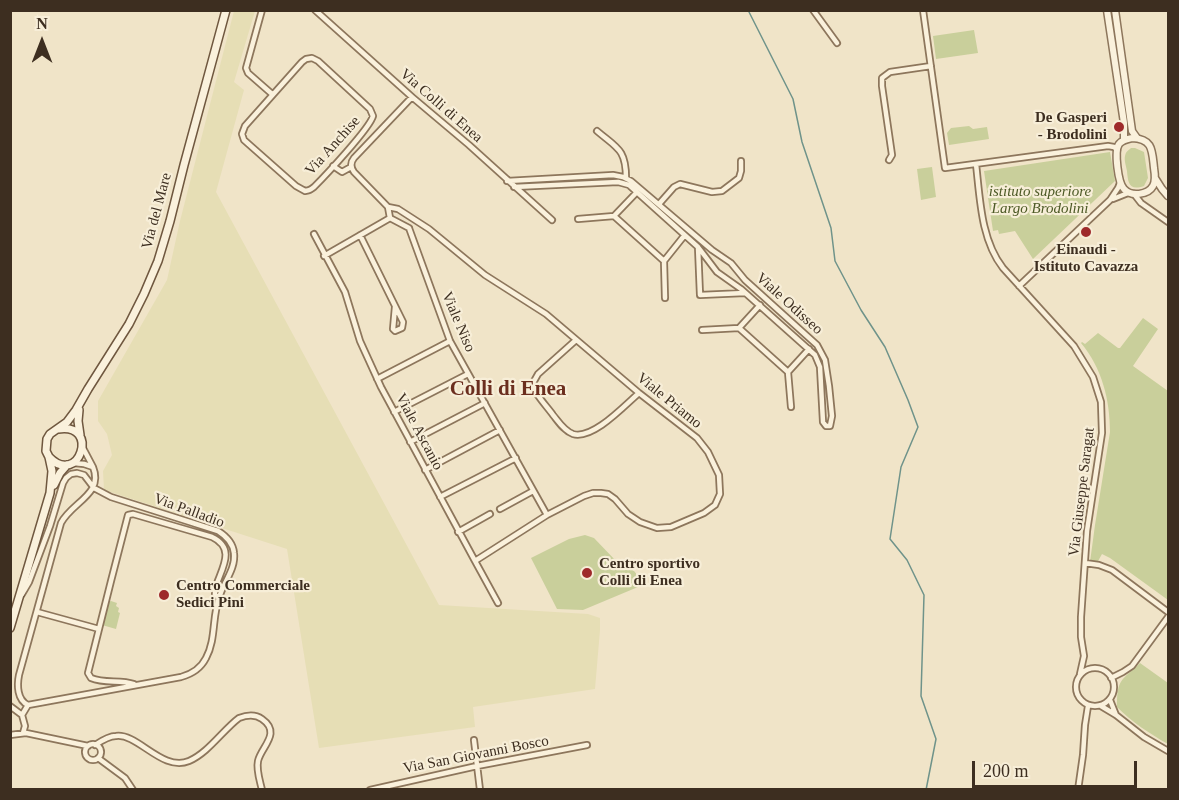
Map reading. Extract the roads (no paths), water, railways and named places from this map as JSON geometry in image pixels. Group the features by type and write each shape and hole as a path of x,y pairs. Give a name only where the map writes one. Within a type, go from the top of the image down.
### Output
{"main road":[{"name":"Via del Mare","path":"10,628 14,608 20,599 50,493 52,474 46,451 47,439 70,418 80,405 129,324 149,284 170,221 226,10"},
{"name":"Via del Mare","path":"50,493 60,473 81,454 83,448 78,421 80,405"},
{"path":"58,429 70,429 80,436"},
{"path":"49,457 57,463 70,464"}],"street":[{"path":"262,10 246,68 248,73 272,94"},
{"name":"Via Colli di Enea","path":"315,10 552,220"},
{"path":"813,10 837,43"},
{"path":"931,10 923,11 945,168 1109,146 1116,150"},
{"path":"1107,10 1124,123 1124,140"},
{"path":"1115,10 1132,131 1137,138"},
{"name":"Via Anchise","path":"312,58 371,110 373,117 371,123 333,166 311,189 303,191 243,139 244,127 272,94 302,62 312,58"},
{"path":"890,160 892,156 882,78 890,72 931,66"},
{"path":"333,166 342,172 351,167 352,159 412,97"},
{"path":"507,181 613,175 626,178 626,162 622,153 597,131"},
{"path":"1146,206 1143,198 1153,186 1155,178 1152,153 1149,144 1143,140 1137,138 1124,140 1116,150 1122,187 1137,200 1168,222"},
{"path":"659,204 674,187 680,184 712,192 722,191 739,178 741,161"},
{"name":"Via Giuseppe Saragat","path":"976,164 985,228 991,249 1000,264 1074,346 1093,376 1100,395 1102,433 1088,519 1081,624 1081,646 1084,657 1080,674"},
{"name":"Viale Priamo","path":"351,167 355,174 388,207 398,209 434,233 485,275 540,310 692,434 707,450 720,482 720,494 715,505 704,513 664,528 655,528 635,519 613,497 601,492 586,495 547,515"},
{"path":"592,176 593,183"},
{"name":"Viale Odisseo","path":"514,188 621,182 627,184 698,247 717,272 772,315 815,355 819,364 823,422 828,427 831,425 831,399 826,366 822,353 813,341 743,278 731,263 626,178"},
{"path":"1155,178 1168,196"},
{"path":"1019,286 1110,200 1120,183"},
{"path":"578,219 614,216 637,192"},
{"path":"1110,200 1131,193 1146,192 1168,196"},
{"path":"388,207 390,218"},
{"path":"614,216 664,261"},
{"path":"390,218 409,228 416,221"},
{"path":"324,256 390,218"},
{"name":"Viale Niso","path":"409,228 450,341 547,515"},
{"name":"Viale Ascanio","path":"314,234 345,292 359,338 377,379 498,603"},
{"path":"360,236 395,307"},
{"path":"665,298 664,261 684,236"},
{"path":"698,247 700,295 746,293"},
{"path":"712,265 715,259 721,256"},
{"path":"728,280 735,277 737,270"},
{"path":"740,328 760,305"},
{"path":"772,315 777,309"},
{"path":"702,330 740,328 788,372 790,407"},
{"path":"576,340 538,374 534,381 536,391 566,430 580,435 597,428 639,393"},
{"path":"377,379 450,341"},
{"path":"788,372 809,349"},
{"path":"394,412 468,374"},
{"path":"410,442 484,403"},
{"path":"425,470 500,430"},
{"path":"21,715 26,704 18,689 18,680 62,520 94,488 96,477 83,448"},
{"path":"440,497 516,458"},
{"path":"70,464 84,464 93,467"},
{"name":"Via Palladio","path":"11,706 191,674 205,660 209,650 219,598 234,560 233,547 225,536 211,529 111,497 94,488 80,473 71,474 61,488 56,511 20,599"},
{"path":"500,509 534,491"},
{"path":"137,685 123,681 102,682 92,679 88,670 128,516 131,514 212,537 222,544 226,557 215,589 215,594 219,598"},
{"path":"458,532 490,514"},
{"path":"475,561 547,515"},
{"path":"1085,563 1112,570 1168,612"},
{"path":"37,612 99,629"},
{"path":"1112,678 1130,668 1168,617"},
{"path":"1084,657 1094,668"},
{"path":"1101,706 1110,700 1114,689 1112,678 1104,670 1087,669 1077,679 1075,692 1078,698 1088,706 1101,706 1168,751"},
{"path":"1110,700 1116,715"},
{"path":"11,706 21,715 25,726 23,733"},
{"path":"1078,789 1088,706"},
{"path":"10,715 21,715"},
{"path":"10,735 23,733 87,747 111,737 120,736 165,759 185,762 199,755 239,718 256,716 266,722 270,735 258,762 262,789"},
{"path":"474,740 480,789"},
{"path":"95,745 100,750 98,758"},
{"name":"Via San Giovanni Bosco","path":"370,789 587,746"},
{"path":"87,747 85,752 88,759 98,758"},
{"path":"98,758 125,778 133,789"}],"waterway":[{"path":"748,10 793,99 802,142 831,228 835,261 861,310 885,347 918,427 901,467 890,539 907,560 924,595 921,696 936,739 926,790"}],"place":[{"name":"De Gasperi - Brodolini","path":"1119,127"},
{"name":"Einaudi - Istituto Cavazza","path":"1086,232"},
{"name":"Centro sportivo Colli di Enea","path":"587,573"},
{"name":"Centro Commerciale Sedici Pini","path":"164,595"}],"district":[{"name":"Colli di Enea","path":"508,390"}],"park label":[{"name":"istituto superiore Largo Brodolini","path":"1040,200"}]}
